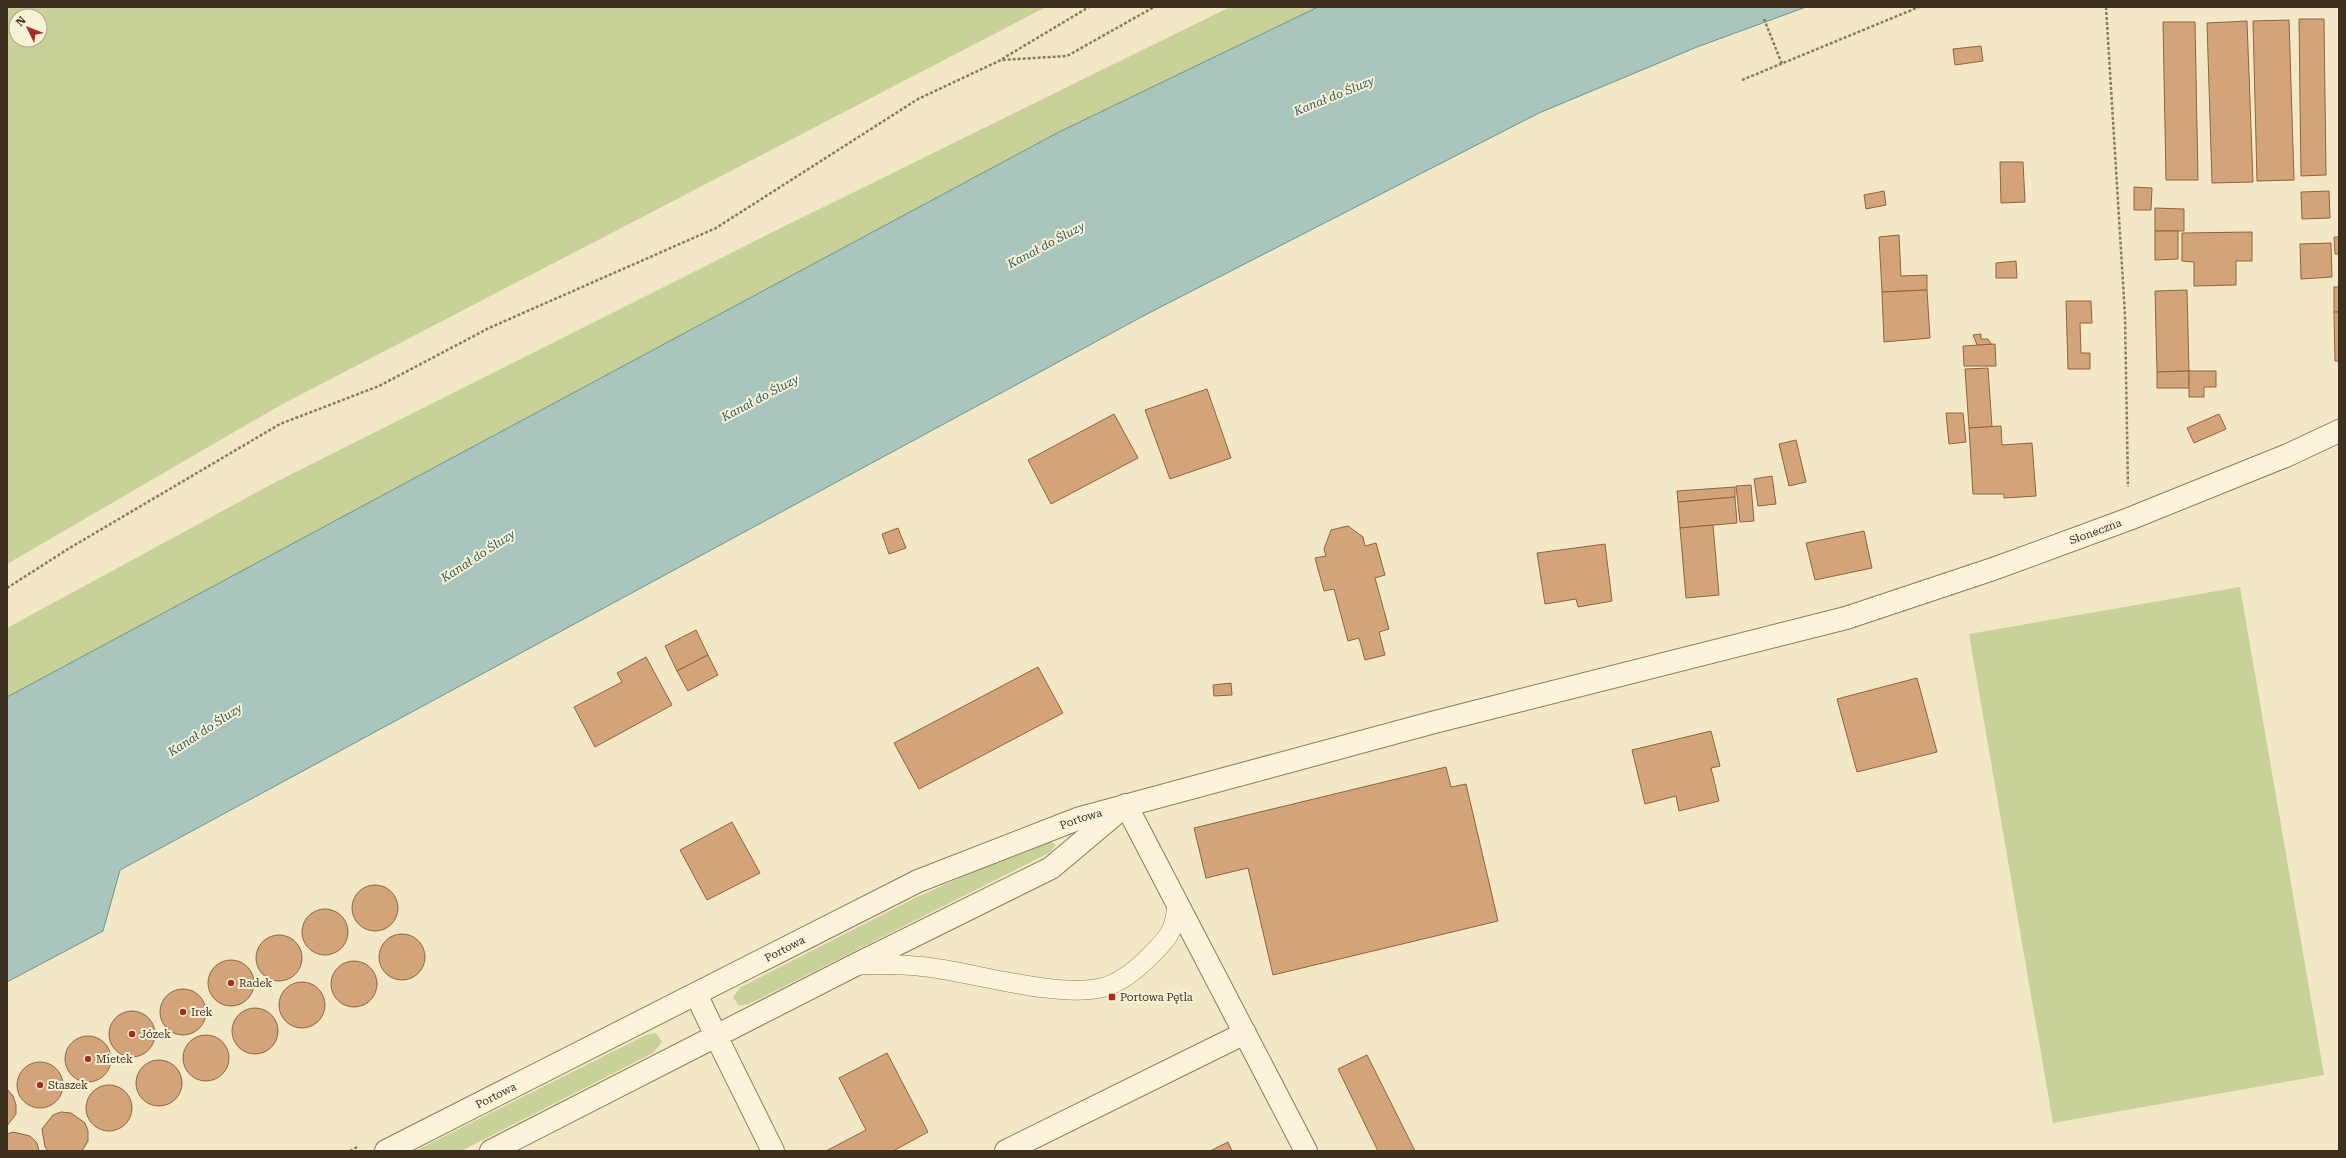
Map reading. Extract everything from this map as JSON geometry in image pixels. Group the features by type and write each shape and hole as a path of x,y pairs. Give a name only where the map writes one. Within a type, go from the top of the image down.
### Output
{"street":[{"name":"Słoneczna","path":"1126,805 1431,723 1846,618 1993,569 2129,519 2288,455 2339,432"},
{"path":"1126,805 1142,840 1177,900 1306,1151"},
{"name":"Portowa","path":"491,1151 855,964 1051,868 1126,805"},
{"name":"Portowa","path":"386,1151 918,881 1080,818 1126,805"},
{"path":"696,994 773,1151"},
{"path":"1006,1151 1245,1033"}],"lane":[{"path":"855,964 913,965 1008,982 1076,990 1103,988 1135,972 1172,932 1176,918 1177,900"}],"path":[{"path":"7,588 68,549 280,424 379,386 489,328 716,228 918,99 1001,60 1089,7"},
{"path":"1001,60 1067,56 1154,7"},
{"path":"1742,80 1919,7"},
{"path":"2106,7 2125,315 2129,519"},
{"path":"1764,19 1782,64"}],"green space":[{"path":"7,7 1046,7 279,406 7,564"},
{"path":"1230,7 1318,7 1057,133 7,697 7,628 274,483 787,225"},
{"path":"2240,587 2324,1075 2053,1123 1969,634"},
{"path":"1050,841 1056,845 1049,853 749,1004 739,1006 733,997 741,987 915,898 1040,842"},
{"path":"656,1033 662,1042 653,1053 461,1151 415,1151 646,1035"}],"water":[{"name":"Kanał do Śluzy","path":"1318,7 1806,7 1697,47 1539,113 1147,314 120,870 103,931 7,982 7,697 1057,133"}],"building":[{"path":"2299,19 2324,19 2326,175 2301,176"},
{"path":"2289,20 2294,180 2257,181 2253,21"},
{"path":"2247,21 2253,182 2212,183 2207,23"},
{"path":"2163,22 2195,22 2198,180 2166,180"},
{"path":"1981,46 1983,61 1955,65 1953,49"},
{"path":"2000,162 2023,162 2025,202 2001,203"},
{"path":"2134,187 2152,188 2151,210 2134,210"},
{"path":"1884,191 1886,205 1866,209 1864,195"},
{"path":"2329,191 2330,218 2302,219 2301,192"},
{"path":"2155,208 2184,209 2184,231 2155,231"},
{"path":"2155,231 2178,231 2178,259 2155,260"},
{"path":"2252,232 2252,261 2236,261 2236,285 2194,286 2194,262 2182,261 2182,233"},
{"path":"1899,235 1901,276 1927,275 1927,290 1882,292 1879,237"},
{"path":"2334,237 2339,237 2339,254 2335,254"},
{"path":"2331,243 2332,277 2301,279 2300,244"},
{"path":"2016,261 2017,278 1996,278 1996,263"},
{"path":"2334,287 2339,287 2339,312 2334,312"},
{"path":"1927,290 1930,338 1884,342 1882,292"},
{"path":"2187,290 2189,371 2157,372 2155,291"},
{"path":"2066,301 2091,301 2092,323 2080,323 2081,353 2090,353 2090,369 2068,369"},
{"path":"2334,312 2339,312 2339,361 2335,361"},
{"path":"1981,334 1981,339 1988,339 1992,345 1977,345 1973,335"},
{"path":"1995,344 1996,366 1964,366 1963,346"},
{"path":"1988,368 1992,427 1969,428 1965,369"},
{"path":"2189,371 2189,388 2157,388 2157,372"},
{"path":"2189,371 2216,371 2216,387 2204,387 2204,397 2189,397"},
{"path":"1207,389 1231,458 1170,479 1145,410"},
{"path":"1946,413 1963,413 1966,442 1949,444"},
{"path":"1114,414 1138,458 1051,504 1028,460"},
{"path":"2219,414 2226,429 2194,443 2187,428"},
{"path":"2001,426 2002,445 2032,443 2036,496 2004,498 2004,494 1973,494 1969,428"},
{"path":"1796,440 1806,482 1789,486 1779,444"},
{"path":"1772,476 1776,504 1758,506 1754,479"},
{"path":"1751,485 1754,521 1740,522 1736,486"},
{"path":"1735,487 1735,497 1678,502 1677,491"},
{"path":"1735,497 1737,523 1680,528 1678,502"},
{"path":"1713,525 1719,595 1686,598 1680,528"},
{"path":"1348,526 1363,537 1365,546 1376,543 1385,575 1375,578 1389,629 1379,632 1385,655 1365,660 1359,638 1348,641 1334,589 1324,591 1315,558 1326,556 1324,549 1331,530"},
{"path":"898,528 906,548 889,554 882,534"},
{"path":"1864,531 1872,568 1815,580 1806,543"},
{"path":"1605,544 1612,601 1578,607 1576,599 1545,604 1537,553"},
{"path":"696,630 708,655 677,671 665,646"},
{"path":"708,655 718,675 688,691 677,671"},
{"path":"646,657 672,705 595,747 574,707 622,682 617,673"},
{"path":"1038,667 1063,713 919,789 894,743"},
{"path":"1917,678 1937,752 1857,772 1837,699"},
{"path":"1231,683 1232,695 1214,696 1213,685"},
{"path":"1711,731 1720,766 1711,768 1719,801 1679,811 1676,796 1645,804 1632,750"},
{"path":"1446,767 1451,787 1466,784 1498,921 1273,975 1248,868 1206,878 1194,828"},
{"path":"732,822 760,873 707,900 680,850"},
{"path":"370,885 380,885 388,889 394,895 398,903 398,913 394,921 388,927 380,931 370,931 362,927 356,921 352,913 352,903 356,895 362,889"},
{"path":"320,909 330,909 338,913 344,919 348,927 348,937 344,945 338,951 330,955 320,955 312,951 306,945 302,937 302,927 306,919 312,913"},
{"path":"397,934 407,934 415,938 421,944 425,952 425,962 421,970 415,976 407,980 397,980 389,976 383,970 379,962 379,952 383,944 389,938"},
{"path":"274,935 284,935 292,939 298,945 302,953 302,963 298,971 292,977 284,981 274,981 266,977 260,971 256,963 256,953 260,945 266,939"},
{"name":"Radek","path":"226,960 236,960 244,964 250,970 254,978 254,988 250,996 244,1002 236,1006 226,1006 218,1002 212,996 208,988 208,978 212,970 218,964"},
{"path":"349,961 359,961 367,965 373,971 377,979 377,989 373,997 367,1003 359,1007 349,1007 341,1003 335,997 331,989 331,979 335,971 341,965"},
{"path":"297,982 307,982 315,986 321,992 325,1000 325,1010 321,1018 315,1024 307,1028 297,1028 289,1024 283,1018 279,1010 279,1000 283,992 289,986"},
{"name":"Irek","path":"178,989 188,989 196,993 202,999 206,1007 206,1017 202,1025 196,1031 188,1035 178,1035 170,1031 164,1025 160,1017 160,1007 164,999 170,993"},
{"path":"250,1008 260,1008 268,1012 274,1018 278,1026 278,1036 274,1044 268,1050 260,1054 250,1054 242,1050 236,1044 232,1036 232,1026 236,1018 242,1012"},
{"name":"Józek","path":"127,1011 137,1011 145,1015 151,1021 155,1029 155,1039 151,1047 145,1053 137,1057 127,1057 119,1053 113,1047 109,1039 109,1029 113,1021 119,1015"},
{"path":"201,1035 211,1035 219,1039 225,1045 229,1053 229,1063 225,1071 219,1077 211,1081 201,1081 193,1077 187,1071 183,1063 183,1053 187,1045 193,1039"},
{"name":"Mietek","path":"83,1036 93,1036 101,1040 107,1046 111,1054 111,1064 107,1072 101,1078 93,1082 83,1082 75,1078 69,1072 65,1064 65,1054 69,1046 75,1040"},
{"path":"887,1053 928,1132 893,1151 826,1151 866,1130 839,1078"},
{"path":"1367,1055 1415,1151 1378,1151 1338,1069"},
{"path":"154,1060 164,1060 172,1064 178,1070 182,1078 182,1088 178,1096 172,1102 164,1106 154,1106 146,1102 140,1096 136,1088 136,1078 140,1070 146,1064"},
{"name":"Staszek","path":"35,1062 45,1062 53,1066 59,1072 63,1080 63,1090 59,1098 53,1104 45,1108 35,1108 27,1104 21,1098 17,1090 17,1080 21,1072 27,1066"},
{"path":"105,1085 113,1085 122,1089 128,1095 132,1108 128,1121 122,1127 113,1131 105,1131 96,1127 90,1121 86,1112 86,1104 90,1095 96,1089"},
{"path":"7,1089 13,1096 16,1105 16,1114 7,1126"},
{"path":"61,1112 71,1113 85,1123 88,1131 88,1141 82,1151 48,1151 45,1147 42,1129 53,1115"},
{"path":"13,1132 30,1136 37,1143 39,1151 7,1151 7,1134"},
{"path":"1228,1142 1232,1151 1210,1151"}],"place":[{"name":"Radek","path":"231,983"},
{"name":"Portowa Pętla","path":"1112,997"},
{"name":"Irek","path":"183,1012"},
{"name":"Józek","path":"132,1034"},
{"name":"Mietek","path":"88,1059"},
{"name":"Staszek","path":"40,1085"}]}
